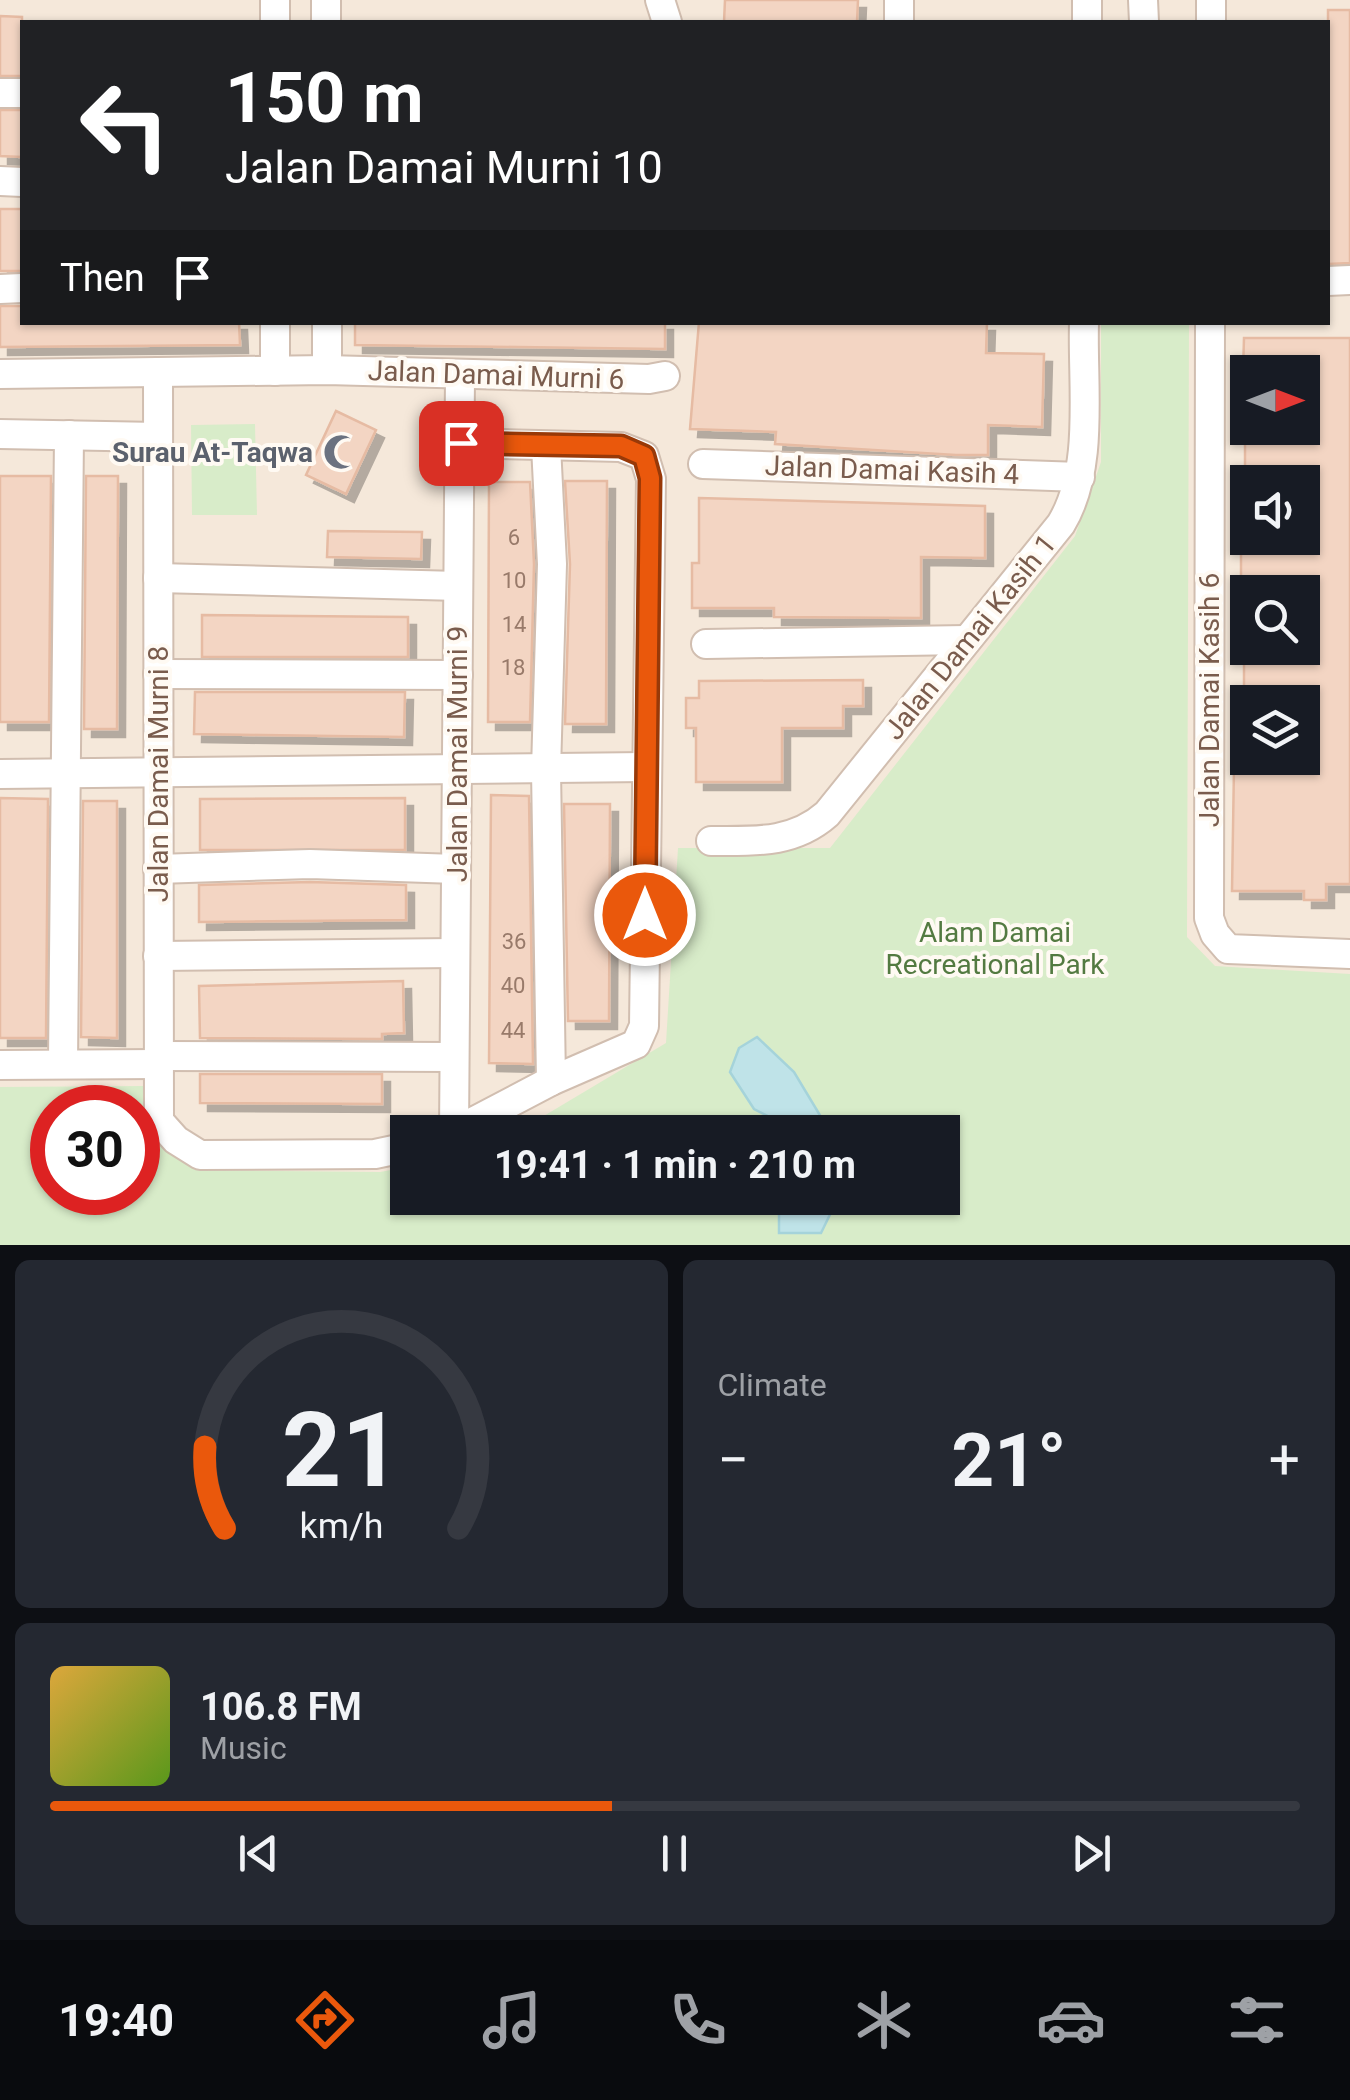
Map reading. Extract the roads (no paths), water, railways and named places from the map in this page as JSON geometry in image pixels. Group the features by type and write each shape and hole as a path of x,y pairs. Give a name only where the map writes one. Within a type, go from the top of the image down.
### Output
{"street":[{"path":"276,325 276,370"},
{"path":"327,325 328,370"},
{"name":"Jalan Damai Kasih 1","path":"712,841 764,841 808,830 827,814 1061,524 1074,502 1080,476 1084,325"},
{"name":"Jalan Damai Kasih 6","path":"1210,325 1209,918 1215,934 1228,949 1350,954"},
{"name":"Jalan Damai Murni 6","path":"0,374 328,370 460,376 664,376"},
{"name":"Jalan Damai Murni 8","path":"158,372 159,1121 176,1140 200,1154 390,1151"},
{"name":"Jalan Damai Murni 9","path":"454,1115 460,376"},
{"path":"0,434 158,437"},
{"path":"63,1063 69,435"},
{"path":"461,443 621,446 644,456 650,478 644,1026 636,1044 551,1081 486,1115"},
{"path":"546,446 552,564 546,770 551,1081"},
{"name":"Jalan Damai Kasih 4","path":"703,464 1080,476"},
{"path":"158,578 458,586"},
{"path":"706,644 966,640"},
{"path":"158,674 458,676"},
{"path":"0,774 646,767"},
{"path":"158,869 310,864 456,870"},
{"path":"158,956 456,953"},
{"path":"0,1065 454,1057"}],"water":[{"path":"757,1037 794,1072 820,1115 766,1115 754,1109 730,1072 739,1048"},
{"path":"779,1215 830,1215 821,1233 779,1233"}],"place":[{"name":"Surau At-Taqwa","path":"341,452"}],"park label":[{"name":"Alam Damai Recreational Park","path":"995,948"}]}
